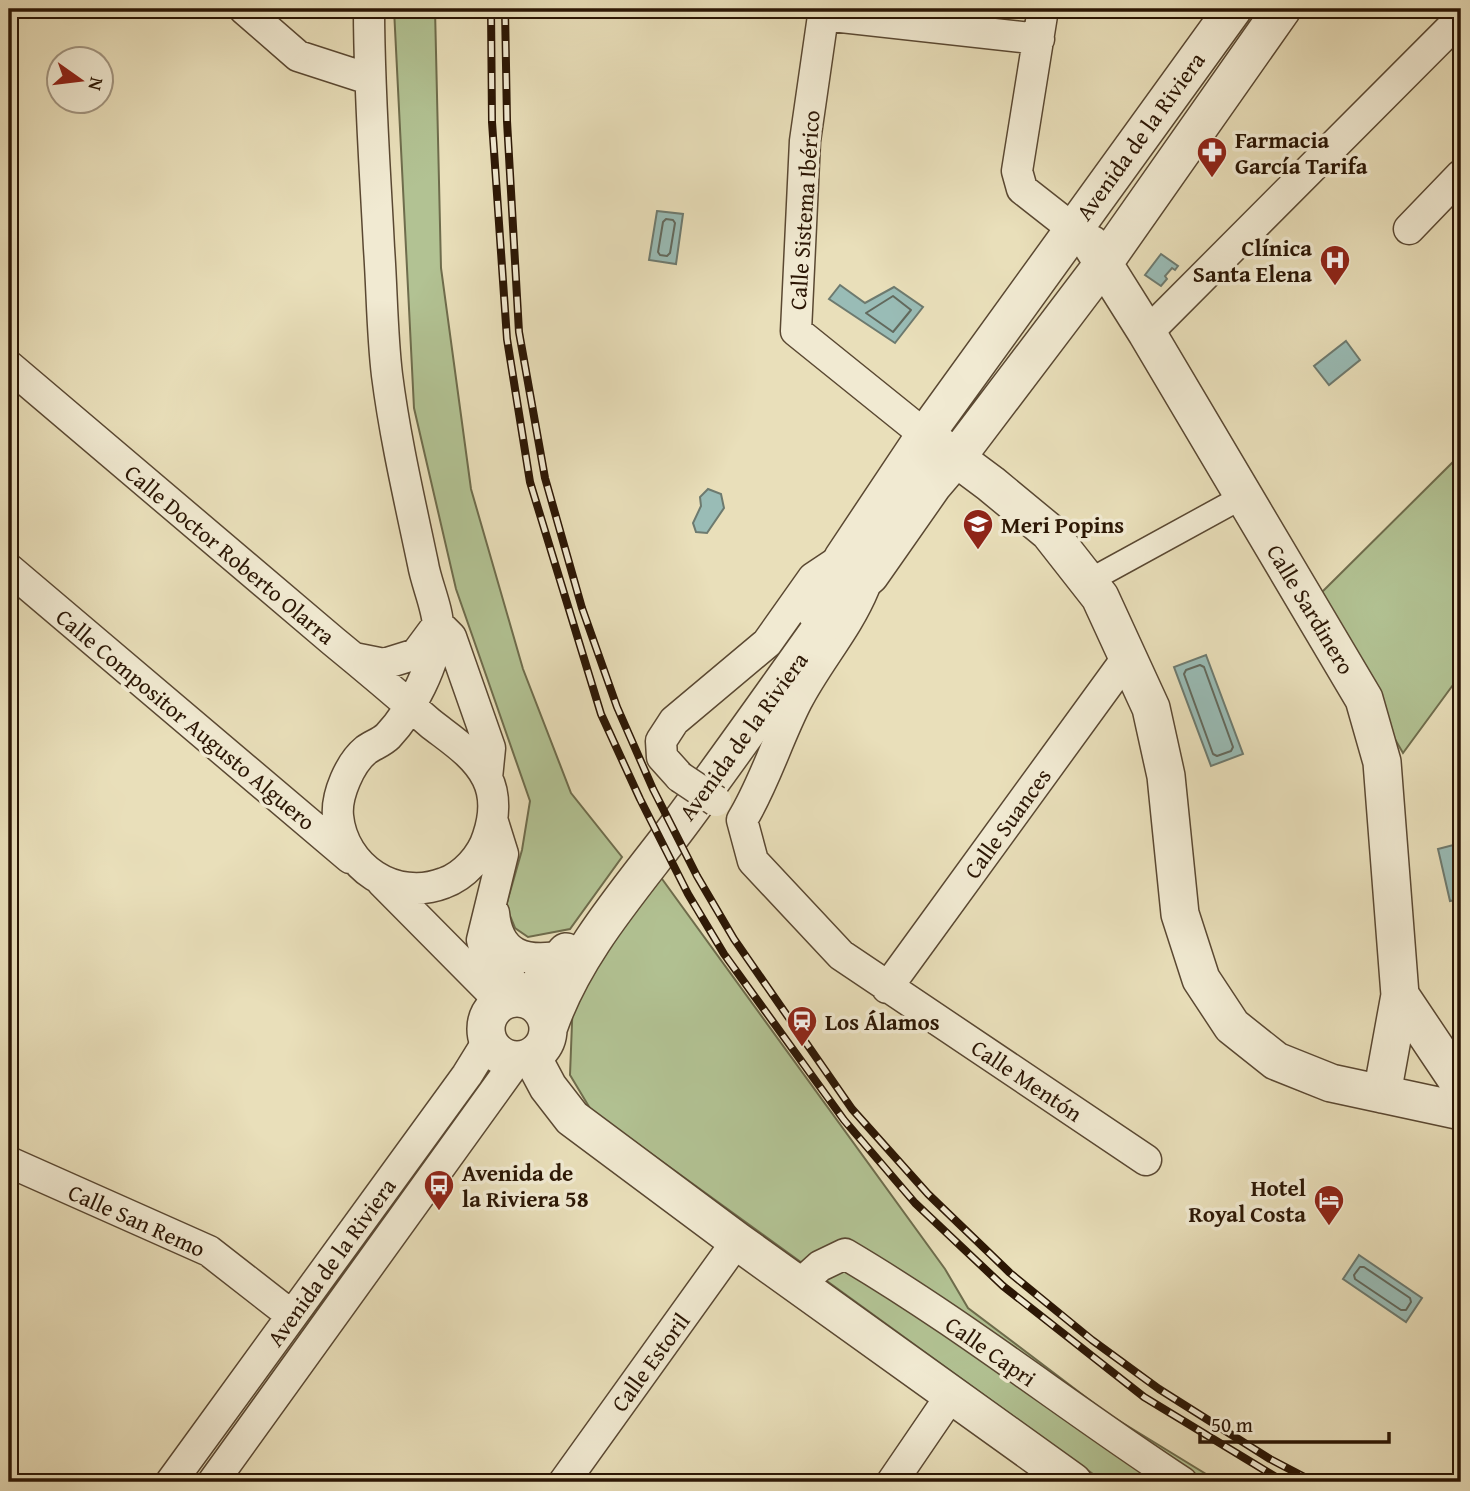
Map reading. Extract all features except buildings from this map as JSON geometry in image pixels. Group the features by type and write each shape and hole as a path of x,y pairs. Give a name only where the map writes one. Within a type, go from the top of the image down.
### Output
{"street":[{"path":"244,9 298,55 369,79"},
{"path":"369,9 369,79 387,373 413,518 438,624 435,653 410,706 387,738"},
{"path":"1044,9 1017,172 1022,189 1073,229"},
{"name":"Avenida de la Riviera","path":"171,1482 459,1086 518,1026 557,1002 581,956 841,600 925,435 1233,9"},
{"name":"Avenida de la Riviera","path":"213,1482 564,956 711,761 828,592 857,566 956,458 1103,264 1282,9"},
{"path":"823,12 1039,39"},
{"name":"Calle Sistema Ibérico","path":"823,12 805,141 796,331 925,435"},
{"path":"1147,332 1461,18"},
{"path":"1409,229 1461,175"},
{"name":"Avenida de la Riviera","path":"1073,229 1090,243 1103,264"},
{"name":"Calle Sardinero","path":"1103,264 1147,332 1364,699 1382,762 1400,995 1382,1094"},
{"name":"Calle Doctor Roberto Olarra","path":"9,366 452,741"},
{"path":"925,435 1049,532 1100,597 1151,708 1166,776 1180,914 1201,979 1231,1026 1276,1061 1331,1083 1461,1111"},
{"path":"1087,582 1244,496"},
{"path":"857,566 854,612 798,700 754,800 742,820 680,777 662,757 661,741 674,722 767,643 813,578 857,566"},
{"name":"Calle Compositor Augusto Alguero","path":"9,569 373,875 489,990 518,1026"},
{"path":"354,658 384,664 416,654 438,624"},
{"path":"438,624 451,637 491,748 487,778"},
{"name":"Calle Suances","path":"887,988 1127,658"},
{"path":"493,822 485,846 469,868 445,883 417,889 373,875 345,844 337,813 345,777 364,752 387,738 421,732 452,741 475,759 487,778 493,797 493,822 503,854 482,940 486,954 510,978 518,1026 548,1087 572,1118 737,1241 1073,1482"},
{"name":"Calle Mentón","path":"742,820 753,861 841,955 1146,1160"},
{"path":"492,897 495,926 505,945 527,959 543,960 564,956"},
{"name":"Calle Sardinero","path":"1400,995 1461,1086"},
{"name":"Calle San Remo","path":"9,1162 209,1251 291,1315"},
{"name":"Calle Estoril","path":"564,1482 737,1241"},
{"name":"Calle Capri","path":"799,1285 820,1266 845,1254 908,1292 1182,1482"},
{"path":"892,1482 952,1394"}],"green space":[{"path":"394,9 435,9 441,268 471,489 523,669 571,793 622,857 570,929 528,937 515,928 506,906 522,850 530,801 456,589 414,408"},
{"path":"1461,454 1461,674 1403,753 1314,600"},
{"path":"657,872 945,1269 968,1308 1108,1414 1219,1482 1104,1482 591,1110 570,1075 573,997"}],"water":[{"path":"657,211 683,214 676,264 649,260"},
{"path":"1161,254 1178,266 1165,276 1167,279 1161,286 1145,275"},
{"path":"840,285 865,303 894,287 923,307 895,343 829,299"},
{"path":"1346,341 1360,360 1329,385 1314,366"},
{"path":"708,489 721,494 724,508 707,533 696,532 693,523 701,506 700,497"},
{"path":"1206,655 1243,754 1211,766 1174,667"},
{"path":"1461,843 1461,899 1450,901 1438,849"},
{"path":"1359,1255 1422,1298 1406,1322 1343,1279"}],"railway":[{"path":"491,9 492,122 507,339 530,482 601,714 688,894 724,954 844,1120 915,1203 1003,1286 1144,1397 1284,1482"},
{"path":"505,9 507,121 519,332 545,478 582,608 617,707 653,789 697,876 734,939 852,1109 928,1194 1010,1273 1092,1340 1159,1389 1270,1459 1314,1482"}],"place":[{"name":"Farmacia García Tarifa","path":"1212,179"},
{"name":"Clínica Santa Elena","path":"1335,287"},
{"name":"Meri Popins","path":"978,551"},
{"name":"Los Álamos","path":"802,1048"},
{"name":"Avenida de la Riviera 58","path":"439,1212"},
{"name":"Hotel Royal Costa","path":"1329,1227"}]}
